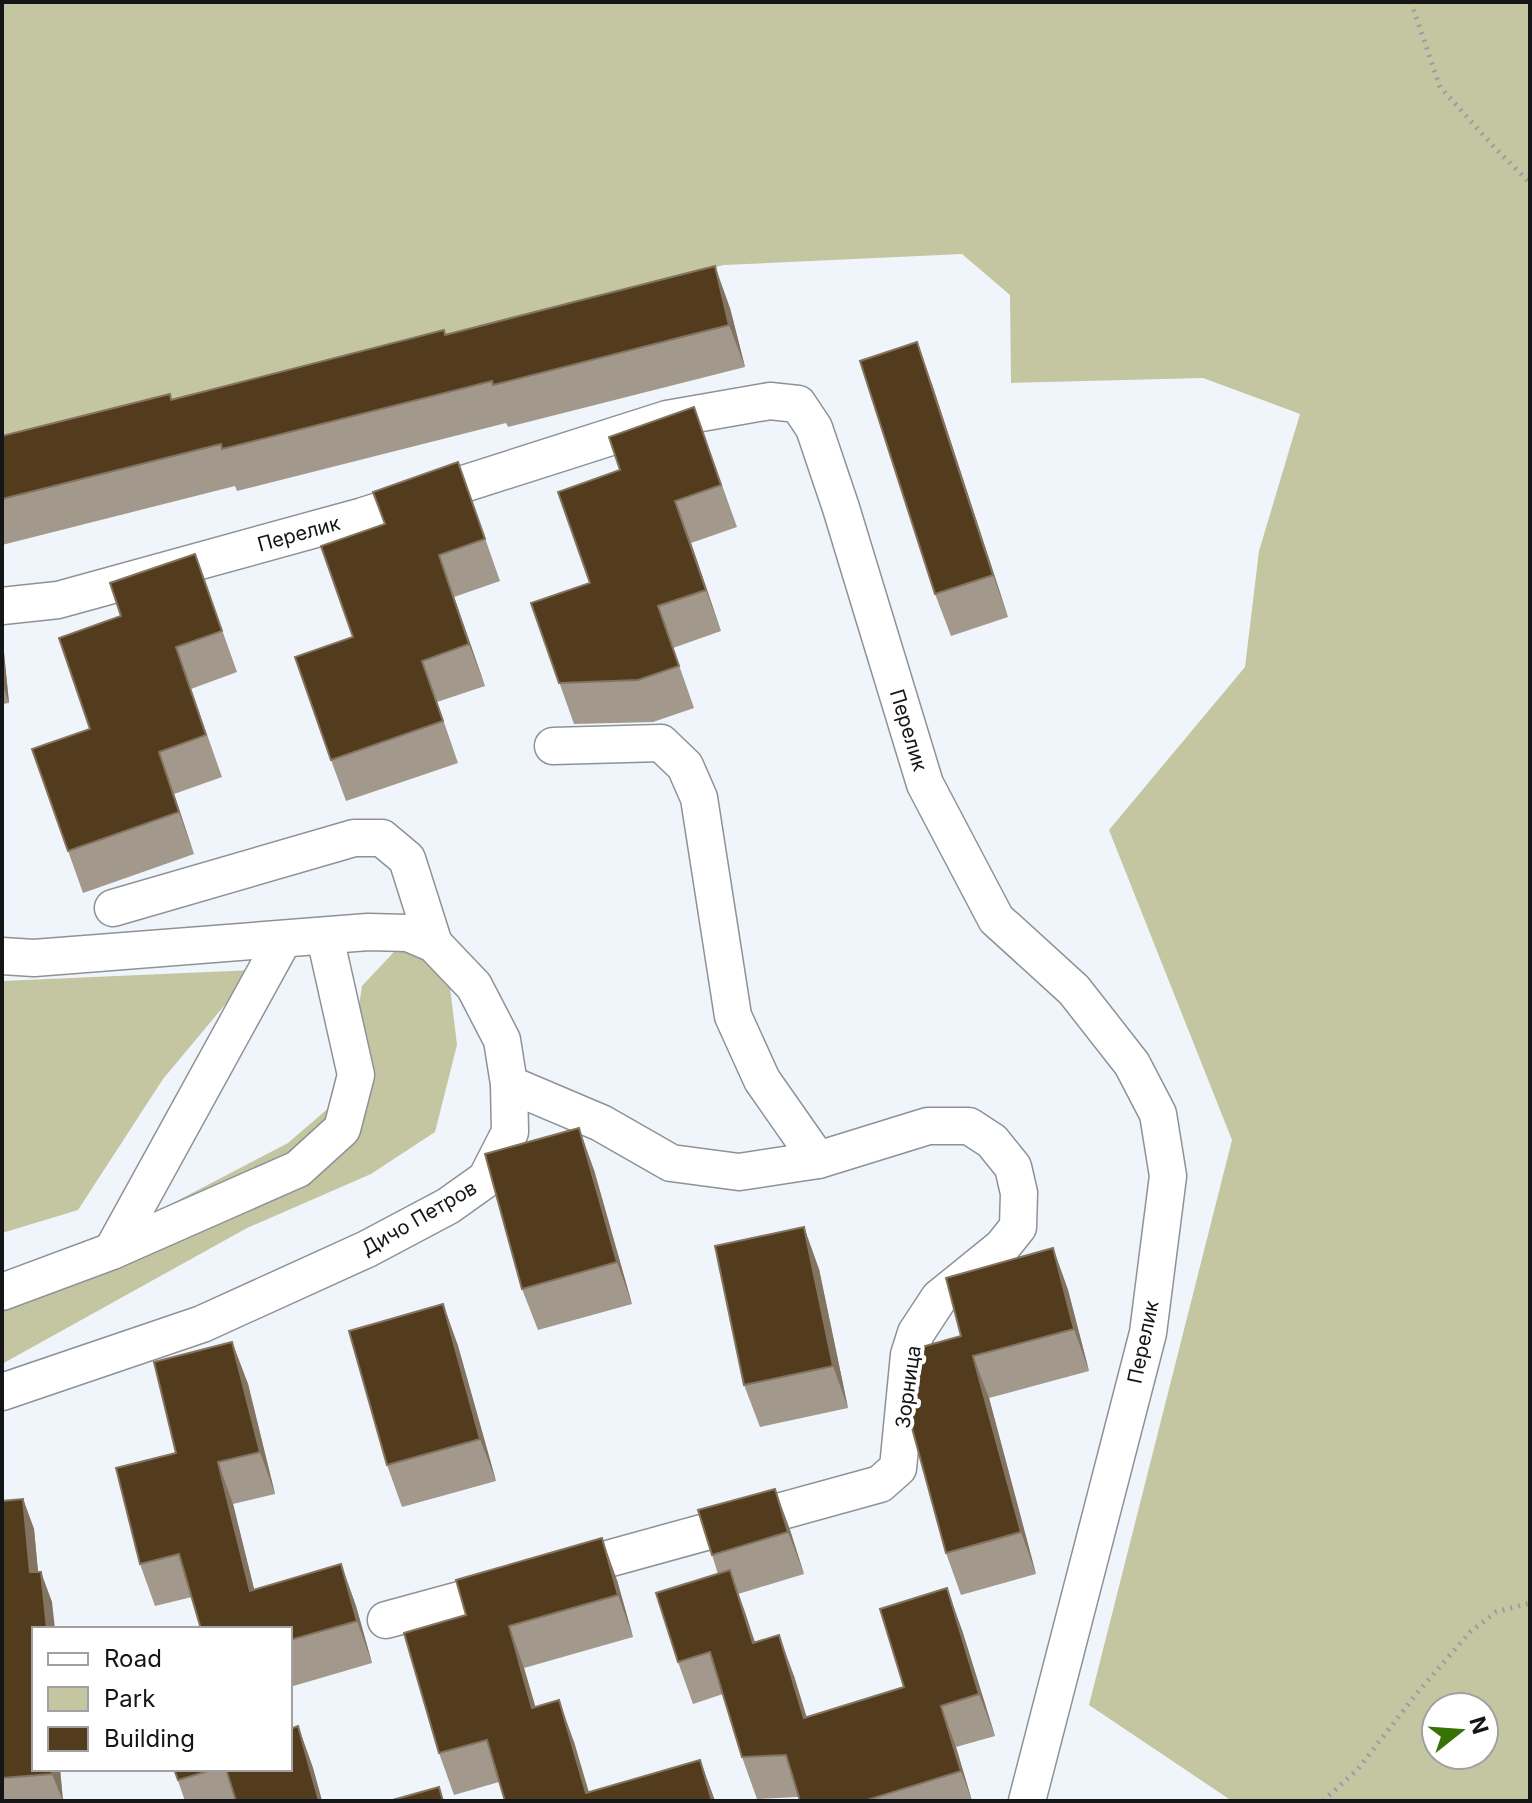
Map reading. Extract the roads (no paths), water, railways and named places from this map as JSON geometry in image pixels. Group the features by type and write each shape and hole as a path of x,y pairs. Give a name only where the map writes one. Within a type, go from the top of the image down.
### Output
{"street":[{"name":"Перелик","path":"2,606 58,600 363,516 667,419 770,401 798,404 814,428 832,481 925,784 996,919 1074,990 1132,1064 1158,1114 1168,1176 1148,1333 1027,1801"},
{"path":"553,746 661,743 685,766 699,798 733,1016 762,1080 818,1160"},
{"path":"113,908 354,838 382,838 407,859 434,944"},
{"name":"Дичо Петров","path":"2,956 34,958 368,932 408,933 434,944 474,986 502,1040 509,1084 510,1132 486,1179 448,1206 367,1249 202,1324 2,1392"},
{"path":"2,1292 112,1251 298,1169 342,1129 356,1075 325,937"},
{"path":"112,1251 283,940"},
{"name":"Зорница","path":"386,1620 880,1484 898,1468 909,1355 916,1333 939,1298 1002,1247 1018,1227 1019,1193 1013,1167 992,1141 969,1126 928,1126 818,1160 739,1172 671,1163 601,1123 509,1084"}]}
